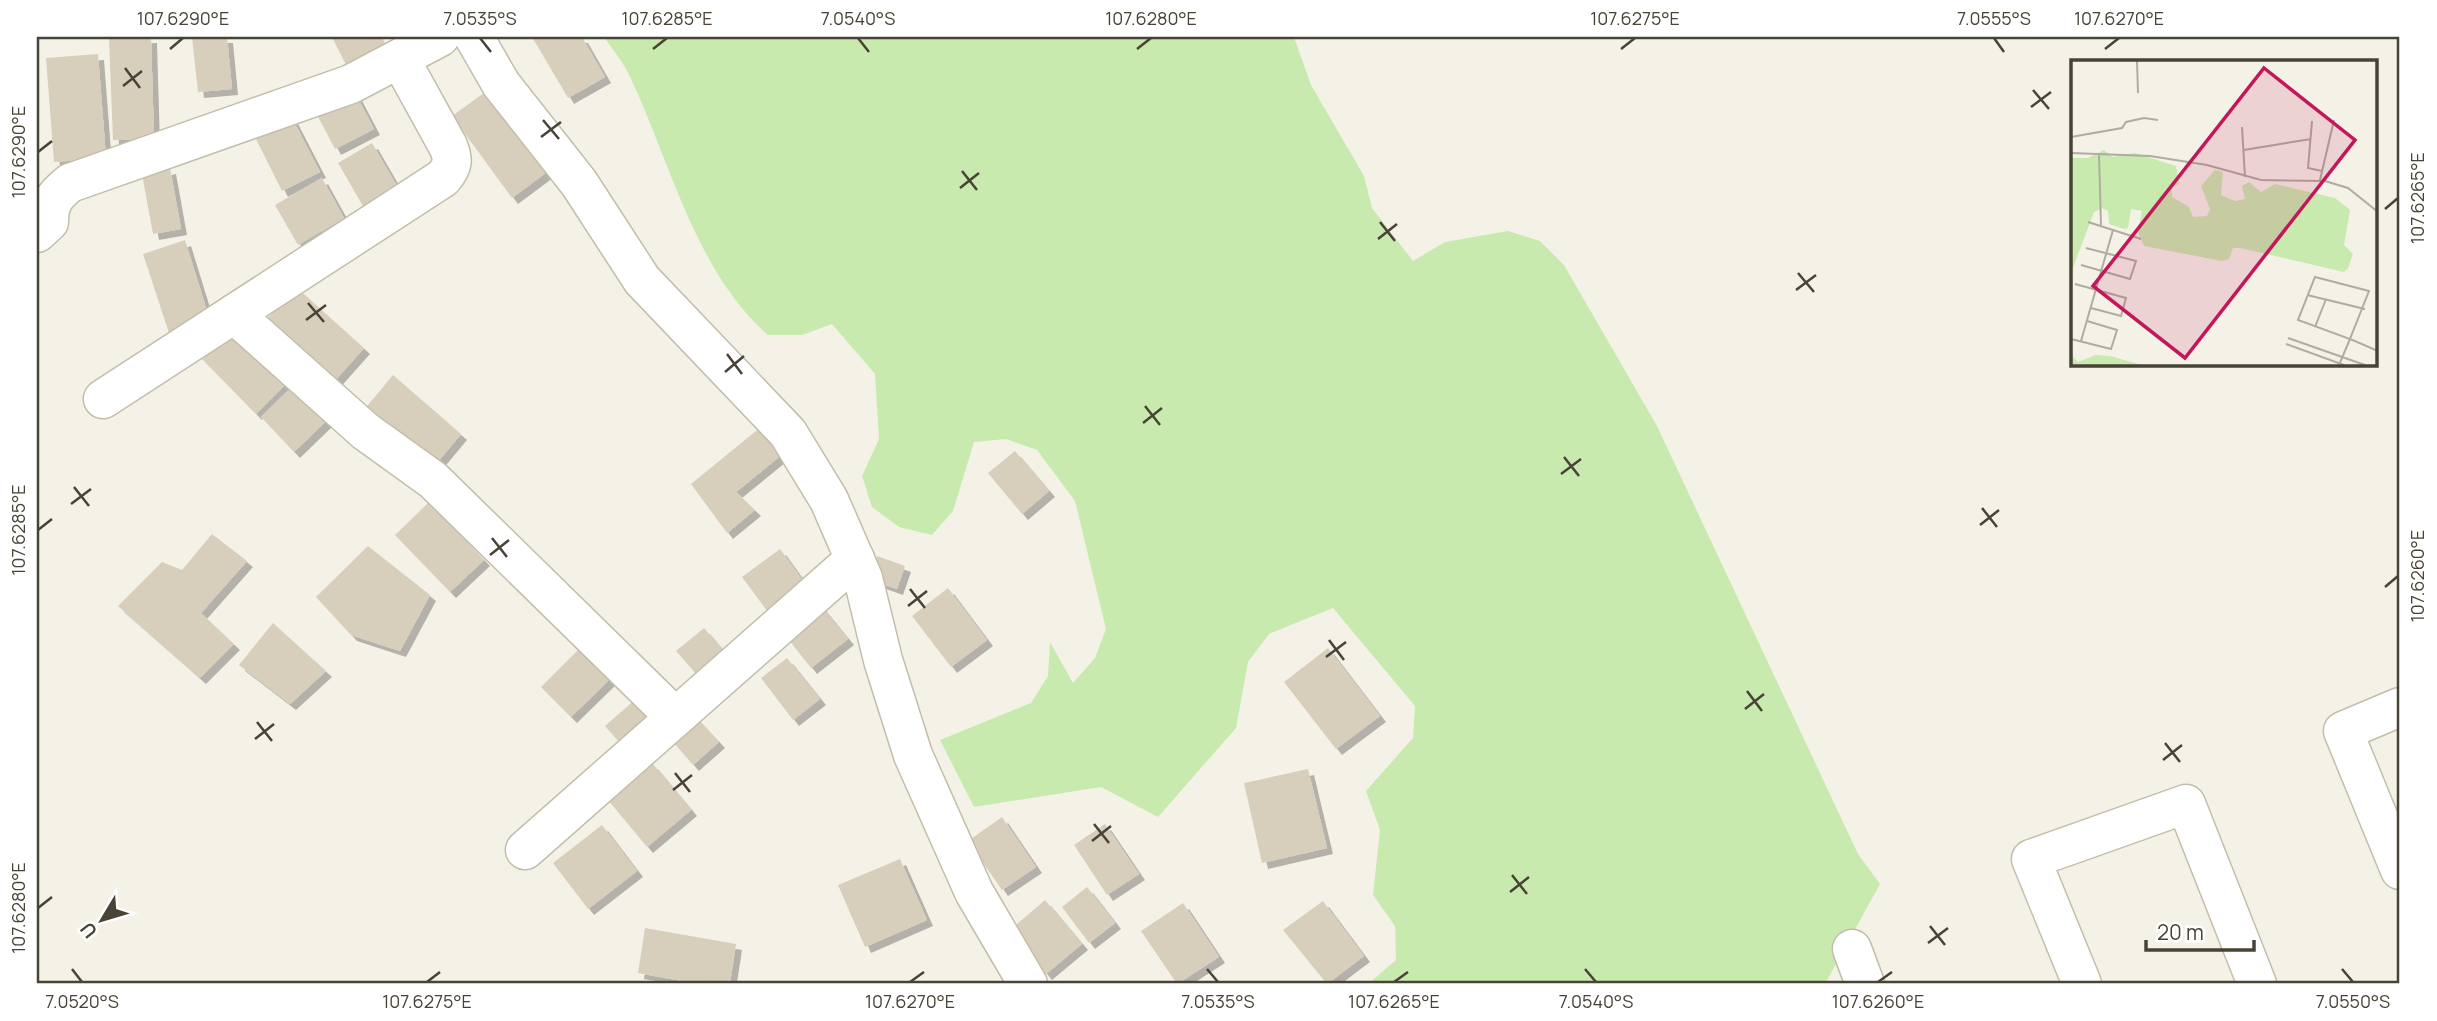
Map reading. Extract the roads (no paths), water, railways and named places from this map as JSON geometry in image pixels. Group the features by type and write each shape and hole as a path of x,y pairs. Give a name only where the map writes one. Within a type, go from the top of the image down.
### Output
{"street":[{"path":"37,233 49,222 49,208 54,196 70,183 351,84 440,37"},
{"path":"474,37 501,84 579,183 642,280 788,433 829,500 855,559 913,755 974,892 1028,984"},
{"path":"103,399 443,178 451,168 453,158 400,58"},
{"path":"234,314 365,431 433,480 675,717"},
{"path":"524,850 855,559"},
{"path":"2400,707 2343,731 2400,870"},
{"path":"2082,984 2031,859 2186,804 2257,984"},
{"path":"1852,949 1865,984"}]}
